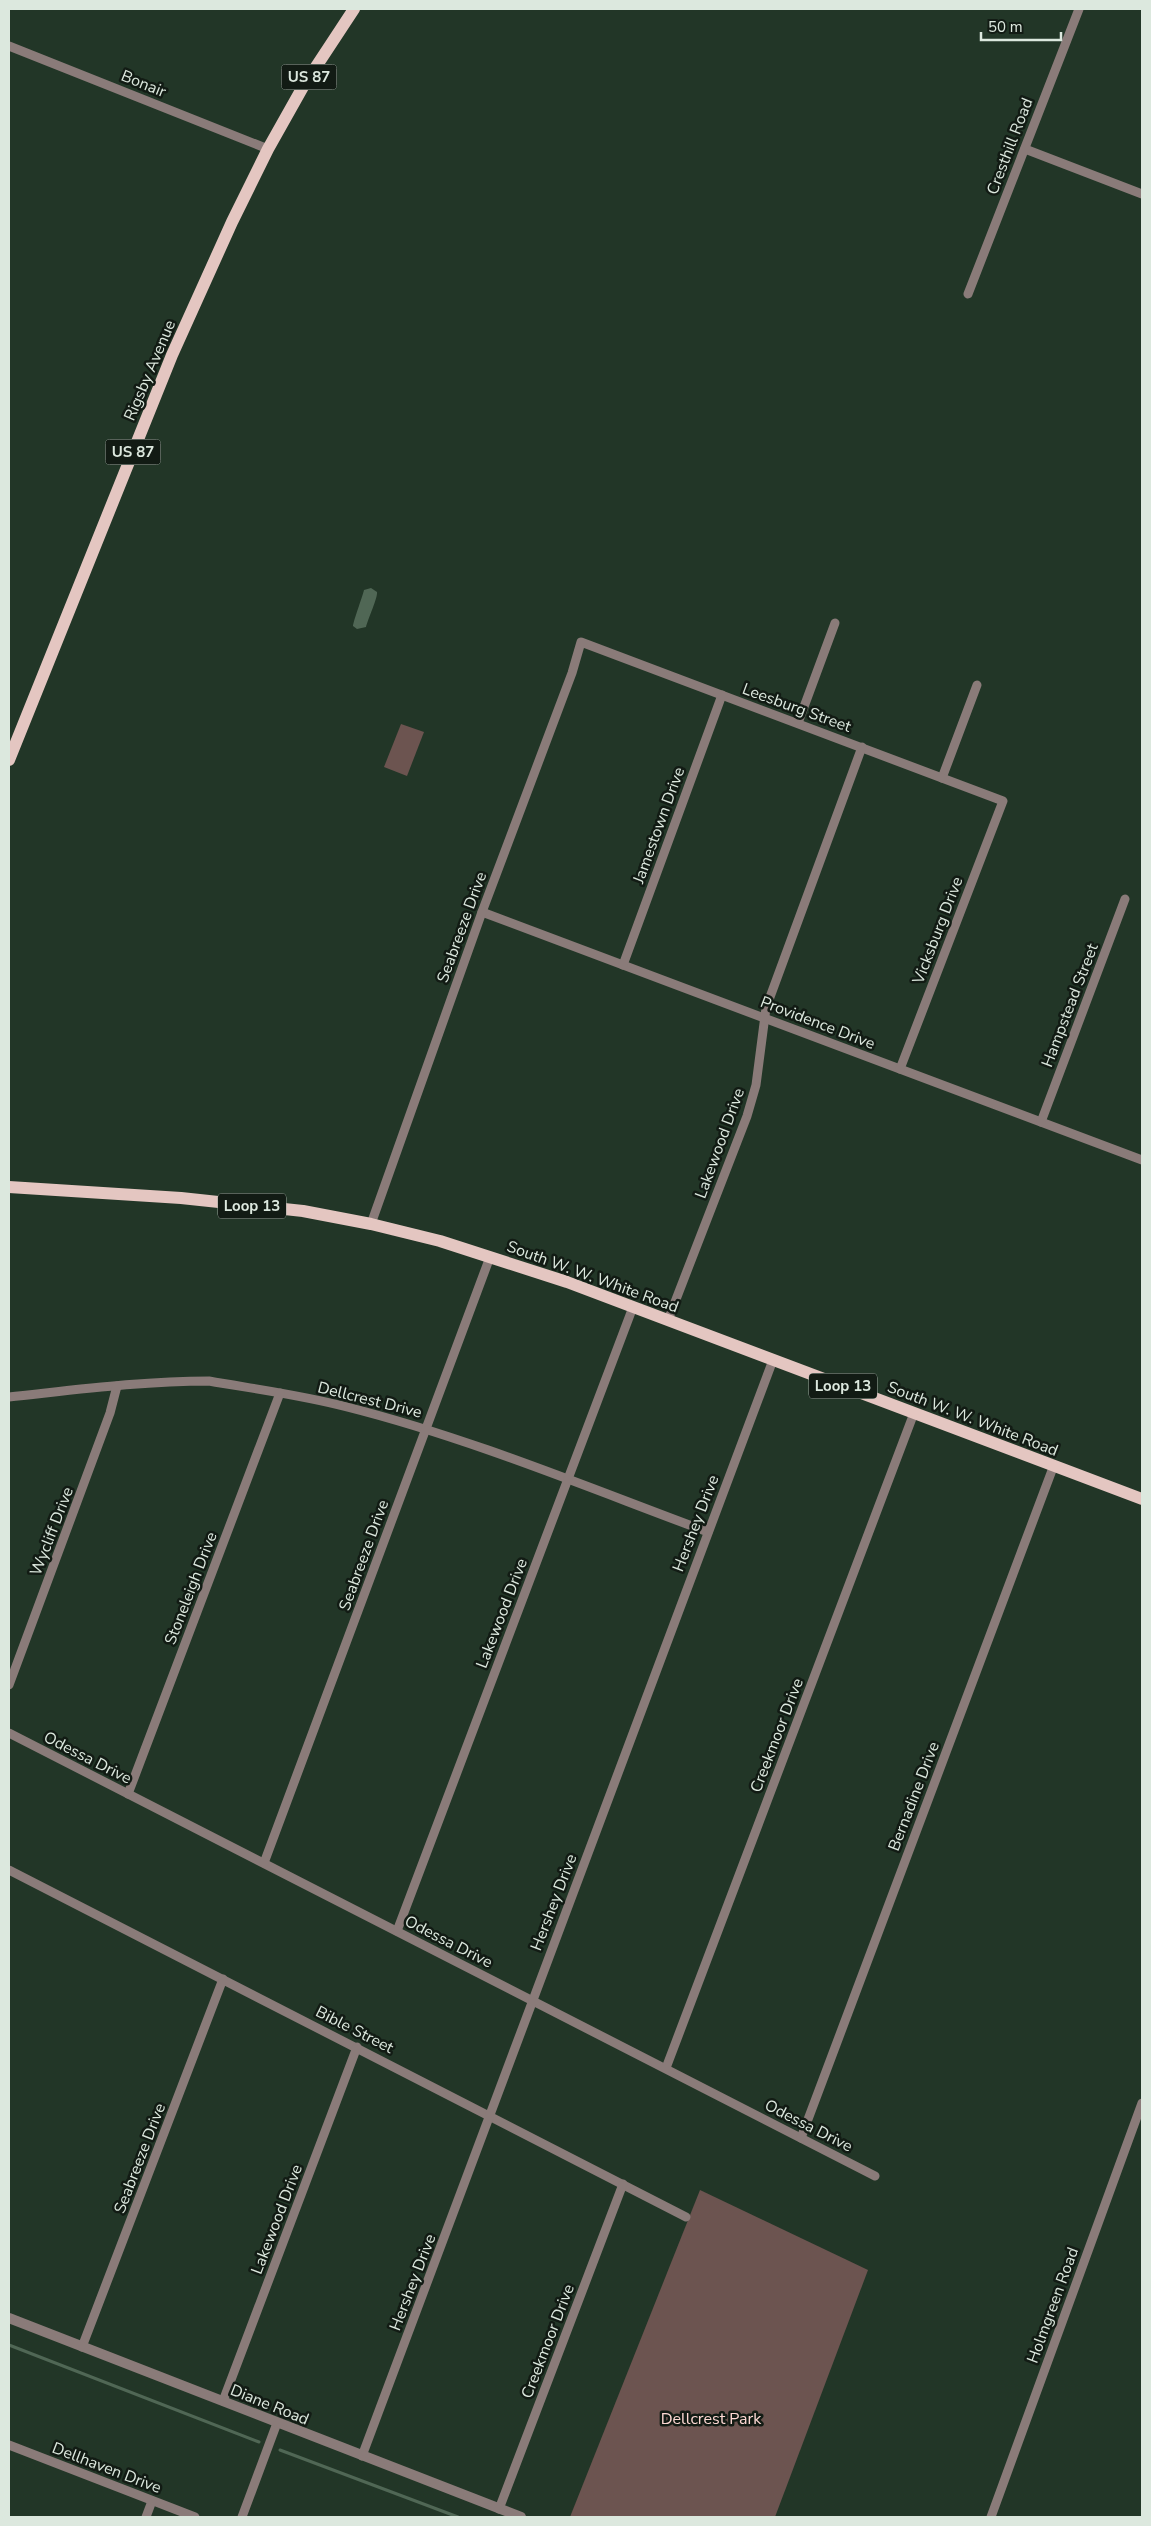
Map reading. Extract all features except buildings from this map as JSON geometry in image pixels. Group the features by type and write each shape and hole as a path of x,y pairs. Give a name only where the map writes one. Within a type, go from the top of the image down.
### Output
{"main road":[{"name":"Rigsby Avenue","path":"9,760 172,355 268,149 304,85 354,10"},
{"name":"South W. W. White Road","path":"9,1187 181,1198 303,1211 371,1224 440,1241 633,1307 1142,1499"}],"street":[{"name":"Cresthill Road","path":"968,294 1079,9"},
{"name":"Bonair","path":"9,46 268,149"},
{"path":"1025,149 1142,194"},
{"path":"798,723 835,623"},
{"name":"Leesburg Street","path":"581,642 1003,801"},
{"name":"Seabreeze Drive","path":"371,1224 482,912 572,673 581,642"},
{"path":"942,778 977,686"},
{"name":"Jamestown Drive","path":"622,965 722,695"},
{"name":"Lakewood Drive","path":"668,1320 747,1116 756,1085 763,1018 772,988 862,747"},
{"name":"Vicksburg Drive","path":"900,1069 1003,801"},
{"name":"Hampstead Street","path":"1041,1122 1125,898"},
{"name":"Providence Drive","path":"482,912 1142,1160"},
{"name":"Seabreeze Drive","path":"264,1863 490,1257"},
{"name":"Lakewood Drive","path":"397,1931 633,1307"},
{"name":"Hershey Drive","path":"362,2456 774,1360"},
{"name":"Dellcrest Drive","path":"9,1397 117,1386 209,1381 280,1393 347,1407 426,1429 708,1532"},
{"name":"Wycliff Drive","path":"9,1685 110,1413 117,1386"},
{"name":"Stoneleigh Drive","path":"128,1794 280,1393"},
{"name":"Creekmoor Drive","path":"666,2068 914,1413"},
{"name":"Bernadine Drive","path":"801,2138 1054,1465"},
{"name":"Odessa Drive","path":"9,1733 875,2176"},
{"name":"Bible Street","path":"9,1870 686,2217"},
{"name":"Seabreeze Drive","path":"82,2347 223,1979"},
{"name":"Lakewood Drive","path":"223,2401 357,2047"},
{"name":"Holmgreen Road","path":"991,2517 1142,2103"},
{"name":"Creekmoor Drive","path":"499,2509 623,2184"},
{"name":"Diane Road","path":"9,2318 521,2517"},
{"path":"242,2517 277,2423"},
{"name":"Dellhaven Drive","path":"10,2449 195,2517"},
{"path":"146,2517 152,2501"}],"green space":[{"path":"401,724 424,732 407,776 384,767"},
{"name":"Dellcrest Park","path":"700,2190 868,2270 775,2517 570,2517"}],"shaded area":[{"path":"371,588 377,592 377,595 366,627 357,629 353,624 364,590"}],"waterway":[{"path":"9,2345 259,2442"},
{"path":"280,2450 458,2517"}]}
